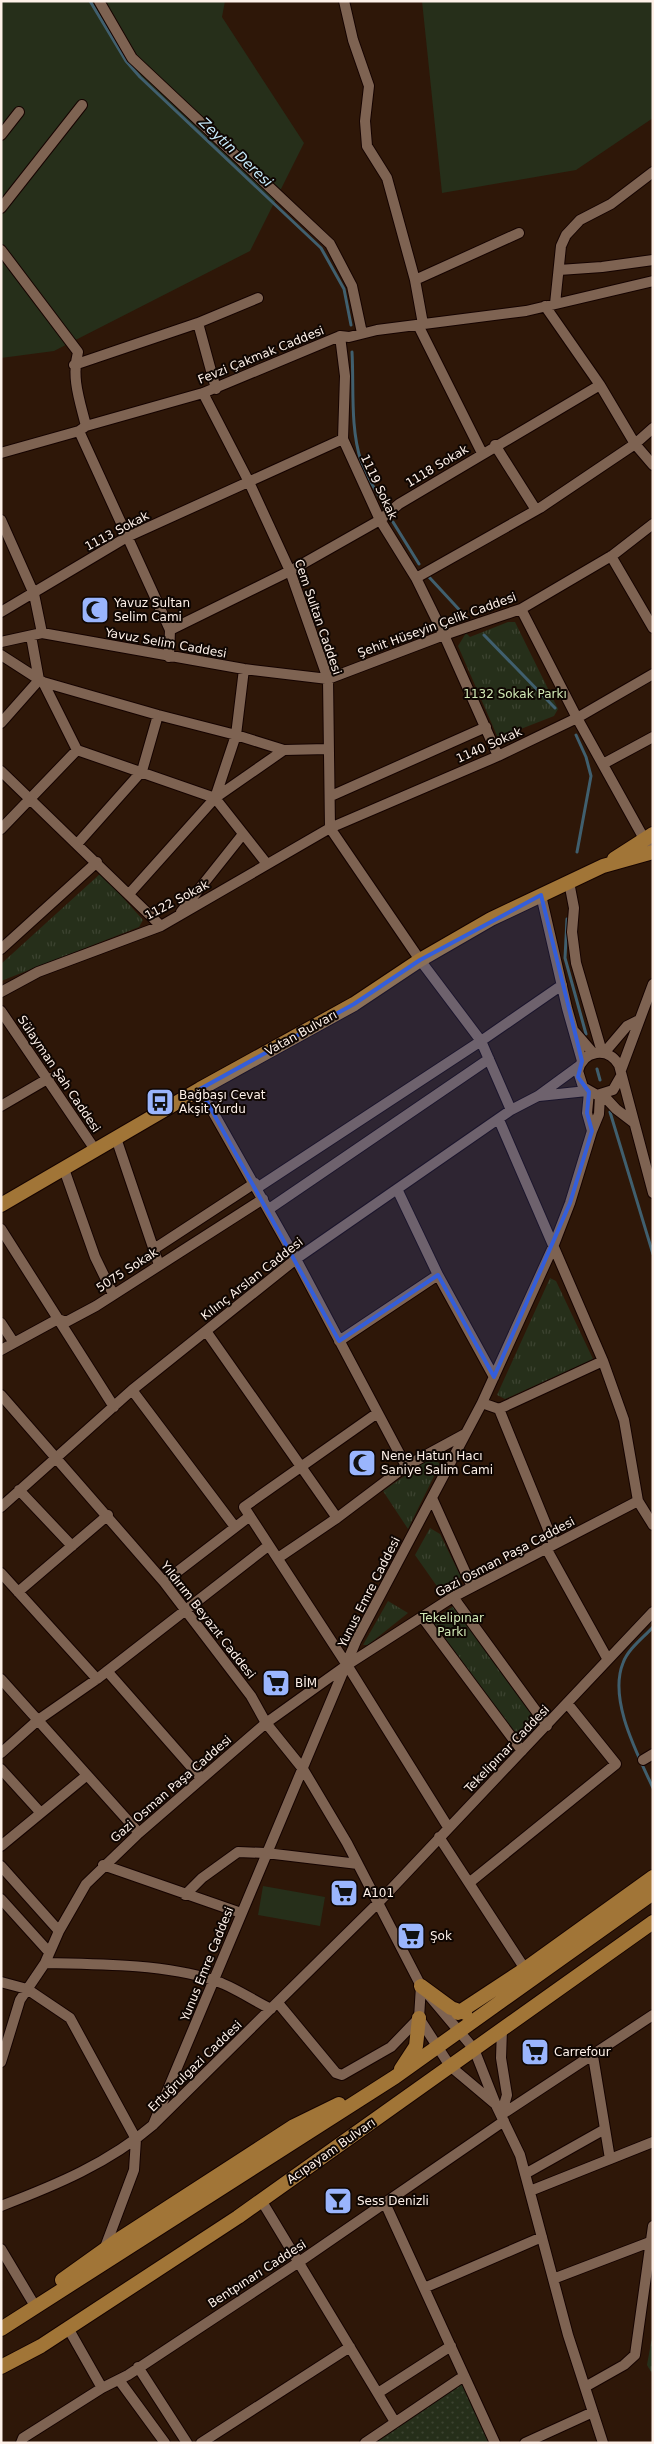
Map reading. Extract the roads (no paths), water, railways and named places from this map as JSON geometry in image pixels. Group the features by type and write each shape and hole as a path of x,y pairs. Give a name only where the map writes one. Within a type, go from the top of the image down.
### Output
{"main road":[{"name":"Vatan Bulvarı","path":"1,1205 200,1089 354,1004 420,960 541,895 603,866 648,836"},
{"name":"Vatan Bulvarı","path":"603,866 652,852"},
{"path":"458,2013 525,1969 653,1877"},
{"name":"Acıpayam Bulvarı","path":"1,2329 395,2077 653,1893"},
{"name":"Acıpayam Bulvarı","path":"1,2368 68,2328 261,2200 653,1922"},
{"path":"421,1986 458,2013 484,2015"},
{"path":"1,2320 32,2301 104,2250 294,2126 395,2077 416,2046 420,2018"}],"street":[{"path":"99,1 132,58 330,244 352,286 362,333"},
{"path":"344,1 353,40 369,86 365,121 367,146 387,178 415,280 421,324 482,453"},
{"path":"1,208 82,105"},
{"path":"1,136 19,112"},
{"path":"653,172 611,204 580,220 566,235 561,246 559,270 550,305 637,443 653,465"},
{"path":"415,280 519,233"},
{"path":"1,250 78,352 74,365 75,382 83,428 127,537 170,630 168,657"},
{"path":"559,270 602,267 653,260"},
{"name":"Fevzi Çakmak Caddesi","path":"1,453 216,389 340,336 349,337 362,333 421,324 526,311 653,281"},
{"path":"74,365 198,323 258,298"},
{"path":"198,323 216,389"},
{"name":"1119 Sokak","path":"340,336 345,376 343,439 380,520 416,578 444,635 498,756"},
{"name":"1118 Sokak","path":"170,630 290,571 380,520 399,504 495,445 600,385"},
{"name":"Cem Sultan Caddesi","path":"203,393 250,482 290,571 328,679 330,828"},
{"path":"416,578 536,510 637,443 653,428"},
{"name":"1113 Sokak","path":"1,612 127,537 343,439"},
{"path":"495,445 536,510"},
{"path":"1,520 34,594 42,633"},
{"name":"Şehit Hüseyin Çelik Caddesi","path":"328,679 444,635 521,609 611,556 653,524"},
{"path":"611,556 653,628"},
{"path":"521,609 577,718 648,836 652,852"},
{"name":"Yavuz Selim Caddesi","path":"1,642 42,633 168,657 244,669 328,679"},
{"path":"30,636 41,681 77,750 142,771 215,798 268,864"},
{"path":"1,655 41,681 158,715 236,735 284,750 328,748"},
{"path":"215,798 236,735 244,669"},
{"name":"1140 Sokak","path":"330,828 498,756 577,718 653,674"},
{"path":"1,723 41,681"},
{"path":"78,843 142,771 158,715"},
{"path":"331,796 486,727"},
{"path":"603,764 653,737"},
{"path":"1,829 77,750"},
{"path":"129,894 215,798 284,750"},
{"path":"1,771 78,843 161,926"},
{"path":"330,828 420,960 481,1041 511,1110"},
{"name":"1122 Sokak","path":"1,992 38,972 161,926 330,828"},
{"path":"177,916 244,834"},
{"path":"1,949 97,862"},
{"path":"569,882 574,908 572,932 576,963 600,1052"},
{"path":"541,895 575,1032 581,1063 580,1082 588,1092 601,1095 616,1110 633,1122"},
{"path":"154,1249 481,1041 562,984"},
{"path":"601,1095 613,1090 652,989"},
{"path":"581,1063 600,1052 627,1026 653,1010"},
{"name":"Sülayman Şah Caddesi","path":"1,1011 49,1078 96,1151"},
{"path":"575,1032 600,1052 616,1060 653,1192"},
{"path":"269,1208 489,1059"},
{"name":"Kılınç Arslan Caddesi","path":"1,1507 132,1390 296,1259 511,1110 538,1096 581,1063"},
{"path":"1,1106 49,1078"},
{"path":"200,1089 269,1208 376,1414 406,1466"},
{"name":"Kılınç Arslan Caddesi","path":"538,1096 588,1092"},
{"name":"Yunus Emre Caddesi","path":"588,1092 586,1113 592,1131"},
{"name":"Yunus Emre Caddesi","path":"153,2125 356,1641 482,1403 553,1247 570,1203 599,1114 601,1095"},
{"path":"498,1120 603,1361 624,1420 638,1501 653,1525"},
{"path":"116,1138 159,1265"},
{"path":"64,1169 95,1257 113,1294"},
{"path":"397,1190 438,1275 494,1377"},
{"name":"5075 Sokak","path":"1,1350 58,1319 66,1322 263,1198"},
{"path":"1,1230 114,1407"},
{"path":"339,1341 438,1275"},
{"path":"1,1323 14,1343"},
{"path":"206,1331 338,1518"},
{"path":"482,1403 499,1409 603,1361"},
{"path":"132,1390 235,1527"},
{"name":"Yıldırım Beyazıt Caddesi","path":"1,1396 108,1515 164,1582 251,1696 266,1723 303,1769 358,1864 421,1986 474,2049 496,2105 520,2155 568,2336 604,2443"},
{"path":"499,1409 550,1546 607,1658"},
{"path":"376,1414 244,1507 347,1665 448,1827"},
{"path":"278,1558 338,1518 406,1466 464,1434"},
{"path":"19,1490 72,1546"},
{"path":"432,1498 472,1587"},
{"name":"Gazi Osman Paşa Caddesi","path":"1,2062 20,2000 45,1963 48,1951 86,1884 103,1865 138,1833 266,1723 347,1665 453,1597 638,1501"},
{"path":"18,1592 108,1515"},
{"path":"164,1582 250,1516"},
{"path":"1,1753 38,1720 97,1679 268,1546"},
{"path":"1,1573 97,1679"},
{"path":"453,1597 547,1726"},
{"name":"Tekelipınar Caddesi","path":"378,1903 448,1827 547,1726 607,1658 653,1612"},
{"path":"422,1617 522,1751"},
{"path":"107,1671 201,1778"},
{"path":"1,1679 138,1833"},
{"path":"469,1883 616,1764 568,1703"},
{"path":"643,1760 653,1754"},
{"path":"1,1769 40,1812"},
{"path":"1,1846 86,1776"},
{"path":"439,1837 525,1969"},
{"path":"185,1894 202,1878 238,1852 266,1853 358,1864"},
{"path":"103,1865 241,1913"},
{"path":"1,1866 59,1931"},
{"path":"1,1899 48,1951"},
{"name":"Ertuğrulgazi Caddesi","path":"1,2206 61,2183 122,2150 136,2139 153,2125 378,1903"},
{"path":"45,1963 95,1964 186,1972 215,1980 274,2006 336,2073 342,2075 391,2047 420,2018"},
{"path":"1,1982 27,1988 70,2018 136,2139 134,2170 104,2250"},
{"path":"421,1986 420,2018 438,2047 450,2066 496,2105"},
{"name":"Bentpınarı Caddesi","path":"21,2443 23,2438 102,2388 119,2380 299,2262 653,2015"},
{"path":"502,2029 501,2058 507,2094 503,2118"},
{"path":"593,2056 610,2159"},
{"path":"525,2174 605,2129"},
{"path":"530,2191 653,2142"},
{"path":"261,2200 396,2422"},
{"path":"385,2203 495,2443"},
{"path":"585,2387 624,2365 635,2355 653,2226"},
{"path":"424,2288 542,2237"},
{"path":"553,2279 650,2242"},
{"path":"1,2249 32,2301"},
{"path":"68,2328 102,2388"},
{"path":"201,2443 350,2346"},
{"path":"378,2394 451,2346"},
{"path":"138,2367 187,2443"},
{"path":"365,2443 464,2376"},
{"path":"119,2380 165,2443"},
{"path":"526,2443 593,2412"}],"waterway":[{"name":"Zeytin Deresi","path":"90,1 126,61 140,77 321,248 344,289 351,325"},
{"name":"Zeytin Deresi","path":"352,352 355,435 365,472 383,503"},
{"name":"Zeytin Deresi","path":"393,522 419,564"},
{"name":"Zeytin Deresi","path":"429,577 465,616"},
{"name":"Zeytin Deresi","path":"484,635 555,708"},
{"name":"Zeytin Deresi","path":"576,735 586,757 591,776 577,852"},
{"name":"Zeytin Deresi","path":"567,919 565,958 586,1034"},
{"name":"Zeytin Deresi","path":"597,1069 600,1080"},
{"name":"Zeytin Deresi","path":"610,1112 653,1254"},
{"name":"Zeytin Deresi","path":"653,1627 632,1648 625,1658 619,1678 619,1694 627,1727 653,1788"}],"place":[{"name":"Yavuz Sultan Selim Cami","path":"95,610"},
{"name":"Bağbaşı Cevat Akşit Yurdu","path":"160,1102"},
{"name":"Nene Hatun Hacı Saniye Salim Cami","path":"362,1463"},
{"name":"BİM","path":"276,1683"},
{"name":"A101","path":"344,1893"},
{"name":"Şok","path":"411,1936"},
{"name":"Carrefour","path":"535,2052"},
{"name":"Sess Denizli","path":"338,2201"}],"park label":[{"name":"1132 Sokak Parkı","path":"515,694"},
{"name":"Tekelipınar Parkı","path":"452,1625"}]}
